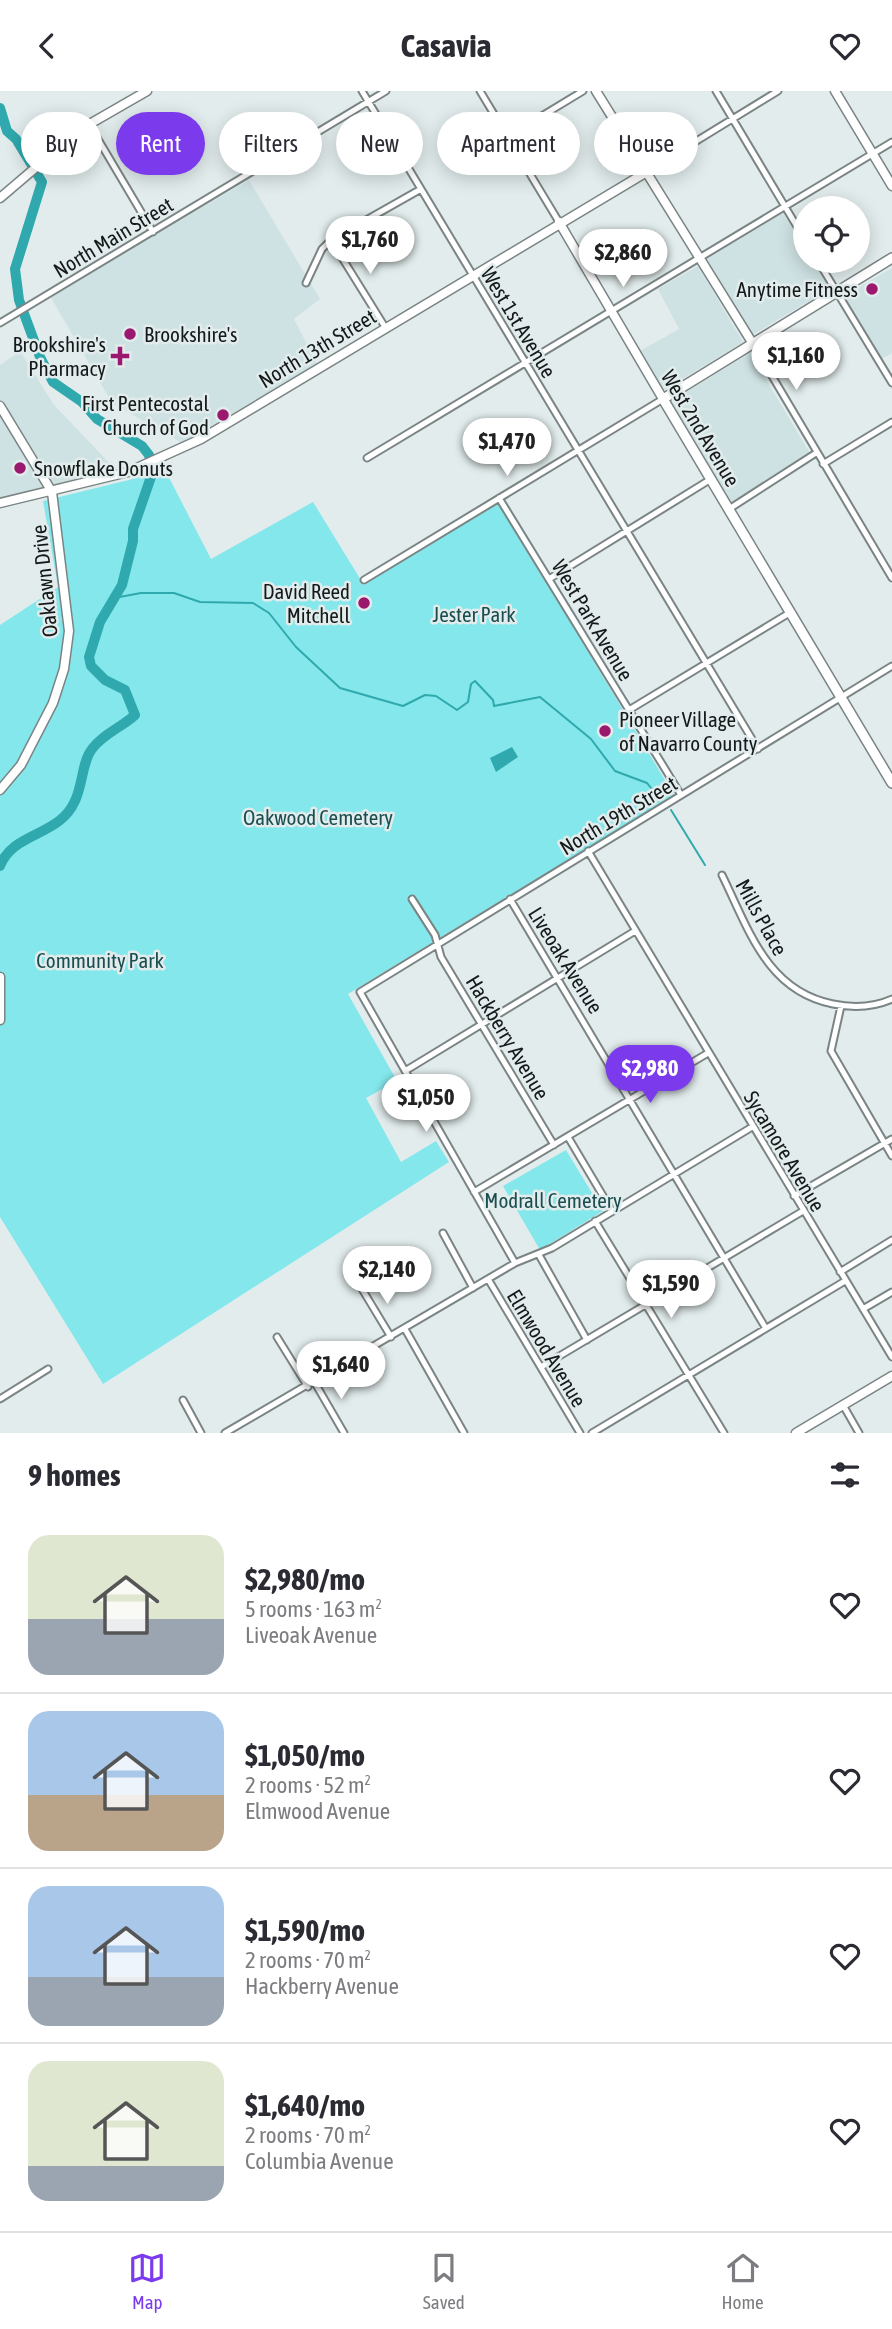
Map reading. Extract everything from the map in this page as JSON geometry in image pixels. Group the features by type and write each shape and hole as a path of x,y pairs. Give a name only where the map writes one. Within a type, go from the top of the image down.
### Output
{"main road":[{"path":"663,399 892,258"},
{"name":"West 2nd Avenue","path":"663,399 892,783"}],"street":[{"path":"102,117 147,91"},
{"name":"West 1st Avenue","path":"362,91 758,749"},
{"name":"North Main Street","path":"0,324 386,91"},
{"name":"West 2nd Avenue","path":"480,91 492,112"},
{"path":"548,112 583,91"},
{"path":"596,91 609,112"},
{"path":"716,91 793,220"},
{"name":"North 13th Street","path":"698,139 778,91"},
{"path":"835,91 892,185"},
{"path":"367,458 892,142"},
{"path":"102,146 153,232"},
{"path":"0,198 27,175"},
{"name":"West 2nd Avenue","path":"530,175 663,399"},
{"name":"North 13th Street","path":"0,503 128,473 201,439 641,175"},
{"path":"646,175 753,344 892,578"},
{"path":"306,283 321,249 331,240 421,189"},
{"path":"331,240 385,327"},
{"path":"825,273 892,383"},
{"path":"364,580 663,399"},
{"name":"Oaklawn Drive","path":"0,406 52,492 68,606 67,655 59,686 43,725 21,765 0,790"},
{"path":"823,464 892,422"},
{"path":"729,509 816,453"},
{"path":"549,579 711,479"},
{"name":"West Park Avenue","path":"499,498 681,795"},
{"path":"629,710 791,612"},
{"name":"North 19th Street","path":"360,992 892,666"},
{"name":"Sycamore Avenue","path":"588,851 892,1357"},
{"name":"Mills Place","path":"722,875 759,949 782,980 810,998 841,1006 869,1006 892,999"},
{"path":"412,899 438,944"},
{"name":"Liveoak Avenue","path":"510,899 559,977 765,1327"},
{"path":"405,1071 635,930"},
{"name":"Hackberry Avenue","path":"438,944 442,957 554,1145"},
{"path":"0,977 0,1020"},
{"name":"Elmwood Avenue","path":"360,992 515,1263"},
{"path":"841,1006 831,1051 892,1156"},
{"path":"474,1192 708,1053"},
{"path":"225,1433 315,1383 515,1263 539,1255 752,1127"},
{"path":"568,1137 612,1211"},
{"path":"794,1196 892,1139"},
{"path":"541,1367 648,1306 803,1211"},
{"path":"595,1221 724,1433"},
{"path":"443,1233 473,1288"},
{"path":"840,1272 892,1240"},
{"path":"539,1255 587,1340"},
{"name":"Elmwood Avenue","path":"488,1279 580,1433"},
{"path":"592,1433 845,1281"},
{"path":"362,1289 391,1337"},
{"path":"863,1309 892,1292"},
{"path":"405,1329 464,1433"},
{"path":"277,1337 308,1387"},
{"path":"0,1399 48,1369"},
{"path":"796,1433 892,1376"},
{"path":"315,1383 344,1433"},
{"path":"183,1400 201,1433"},
{"path":"843,1405 859,1433"}],"shaded area":[{"path":"249,180 320,299 294,319 317,364 182,443 112,403 50,296"},
{"path":"783,213 793,229 793,273 820,273 830,289 750,336 705,260"},
{"path":"698,266 743,342 663,391 638,352 679,329 658,289"},
{"path":"892,268 892,353 880,360 842,297"},
{"path":"20,351 54,405 117,471 52,488 0,401 0,365"},
{"path":"750,353 811,455 731,503 670,402"},
{"path":"0,414 21,450 45,490 0,498"},
{"path":"512,747 518,757 496,772 490,758"}],"green space":[{"name":"Oakwood Cemetery","path":"164,468 211,559 313,502 364,585 498,502 674,795 348,994 397,1081 366,1098 401,1162 436,1141 449,1162 103,1384 0,1217 0,625 58,587 43,501 137,478"},
{"name":"Modrall Cemetery","path":"566,1150 603,1211 540,1250 503,1186"}],"waterway":[{"path":"0,108 7,131 16,139 42,182 15,269 19,300 40,357 53,382 82,402 97,419 142,446 149,455 153,471 133,529 133,541 122,585 100,622 89,657 91,666 105,680 125,690 135,715 92,749 78,794 68,813 10,850 0,866"},
{"path":"114,598 141,593 174,593 200,602 253,603 269,613 296,647 340,688 403,706 425,695 436,696 457,710 468,702 471,684 475,681 493,700 494,706 540,697 591,739 615,771 647,783 659,798"},
{"path":"671,810 705,865"}],"place":[{"name":"Anytime Fitness","path":"872,289"},
{"name":"Brookshire's","path":"130,334"},
{"name":"Brookshire's Pharmacy","path":"120,356"},
{"name":"First Pentecostal Church of God","path":"223,415"},
{"name":"Snowflake Donuts","path":"20,468"},
{"name":"David Reed Mitchell","path":"364,603"},
{"name":"Pioneer Village of Navarro County","path":"605,731"}],"park label":[{"name":"Jester Park","path":"474,614"},
{"name":"Community Park","path":"100,960"}]}
